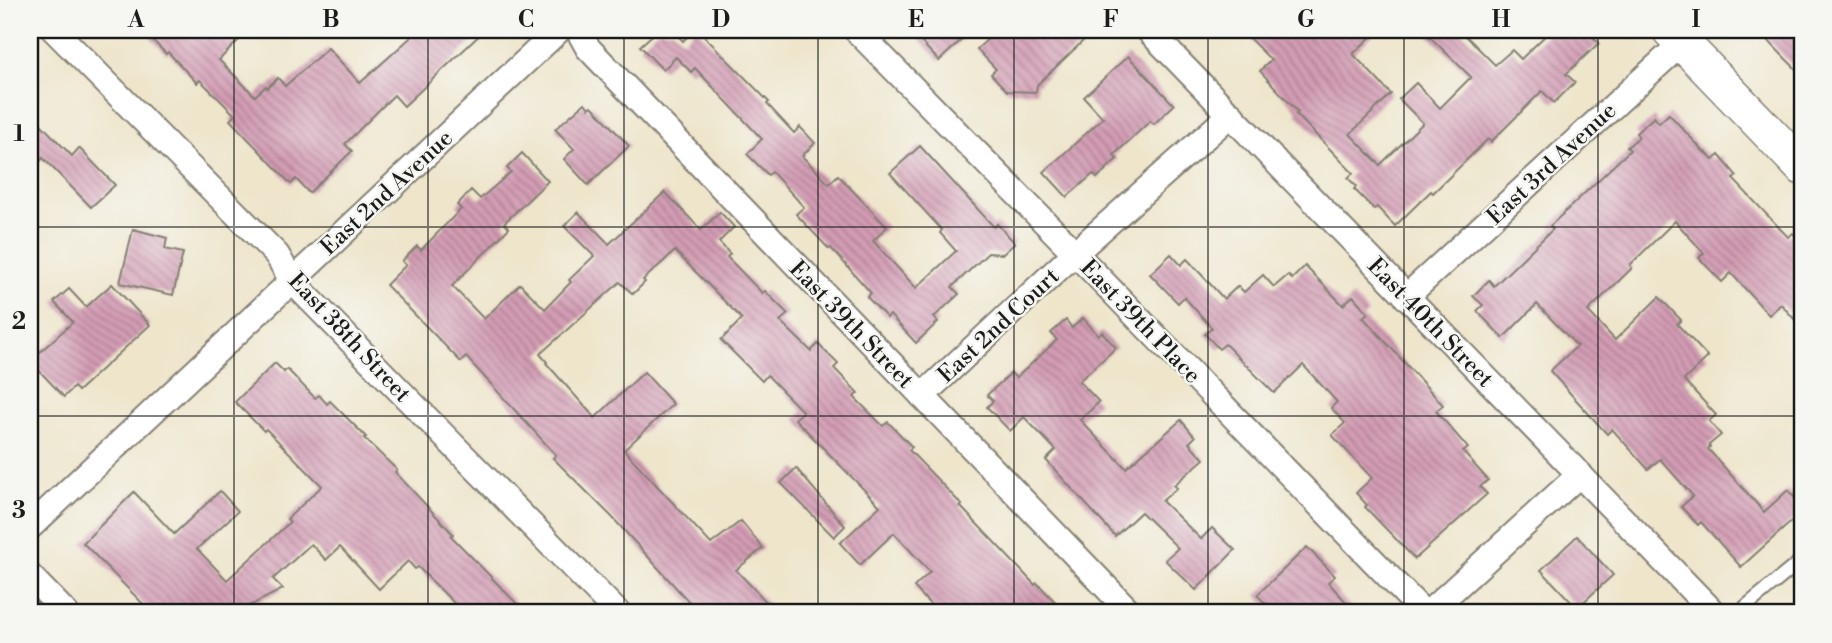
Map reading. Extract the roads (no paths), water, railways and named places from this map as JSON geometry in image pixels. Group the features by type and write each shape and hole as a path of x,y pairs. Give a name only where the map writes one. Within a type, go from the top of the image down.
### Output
{"street":[{"name":"East 38th Street","path":"54,30 277,255 292,281 618,613"},
{"name":"East 2nd Avenue","path":"30,527 559,30"},
{"name":"East 39th Street","path":"578,30 589,48 1131,613"},
{"name":"East 39th Place","path":"856,30 1426,613"},
{"name":"East 40th Street","path":"1148,30 1714,613"},
{"path":"1682,34 1802,167"},
{"name":"East 3rd Avenue","path":"1406,297 1682,34"},
{"name":"East 2nd Court","path":"922,396 1075,253 1231,114"},
{"path":"1426,613 1580,474"},
{"path":"30,576 66,613"}],"lane":[{"path":"1738,613 1802,560"}]}
